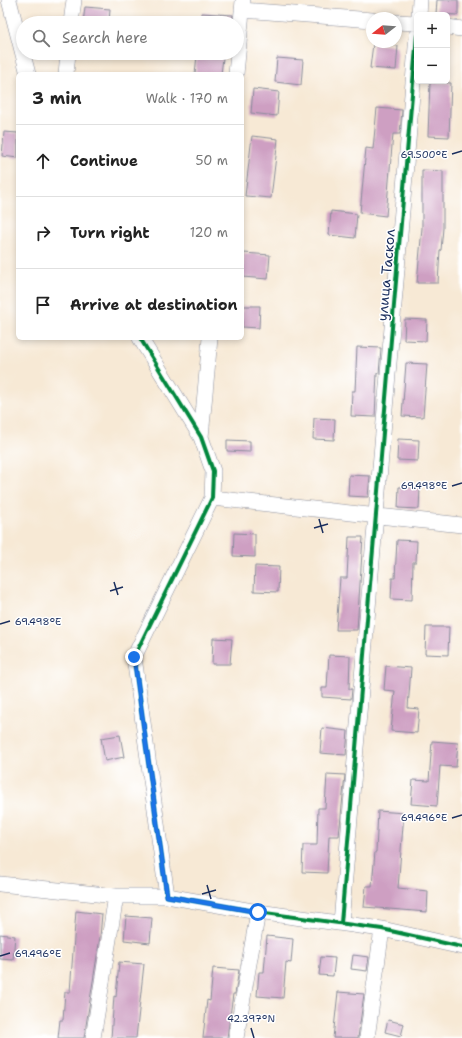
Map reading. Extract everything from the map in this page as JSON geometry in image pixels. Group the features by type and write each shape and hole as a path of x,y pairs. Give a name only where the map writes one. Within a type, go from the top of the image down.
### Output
{"street":[{"path":"9,0 16,27"},
{"path":"72,16 74,0"},
{"path":"419,12 420,0"},
{"path":"241,16 242,5 366,19"},
{"path":"402,22 414,23"},
{"path":"450,27 462,29"},
{"name":"улица Таскол","path":"342,923 416,48"},
{"path":"24,60 27,72"},
{"path":"66,72 67,60"},
{"path":"236,72 237,60"},
{"path":"141,340 201,437 213,471 212,498 134,657 167,896"},
{"path":"201,437 210,340"},
{"path":"212,498 376,517 462,525"},
{"path":"0,884 116,896 167,896 258,912 342,923 462,947"},
{"path":"93,1038 116,896"},
{"path":"236,1038 258,912"},
{"path":"367,1038 382,930"}],"building":[{"path":"437,0 458,0 458,15 450,15 450,12 436,12"},
{"path":"85,7 110,9 110,16 84,16"},
{"path":"202,13 233,15 233,16 202,16"},
{"path":"372,48 398,48 396,70 370,68"},
{"path":"277,58 303,60 301,85 275,82"},
{"path":"196,60 223,60 221,72 195,72"},
{"path":"451,83 449,137 428,136 430,84"},
{"path":"253,89 279,92 277,116 251,113"},
{"path":"377,108 402,110 400,134 393,134 386,216 360,213 366,148 373,149"},
{"path":"4,132 16,133 16,158 2,156"},
{"path":"252,136 278,139 271,198 245,196"},
{"path":"422,170 443,171 443,228 438,283 417,283 422,228"},
{"path":"331,211 357,214 355,238 329,235"},
{"path":"244,253 270,255 268,279 244,277"},
{"path":"244,306 260,306 259,328 244,327"},
{"path":"405,319 427,320 426,341 404,340"},
{"path":"357,347 381,348 379,374 377,373 375,417 351,416 352,391 355,391"},
{"path":"406,363 427,364 423,417 402,416"},
{"path":"314,418 335,419 334,440 313,439"},
{"path":"398,439 419,440 418,461 397,460"},
{"path":"227,440 250,441 250,452 227,451"},
{"path":"349,475 370,476 368,497 348,496"},
{"path":"399,487 420,488 419,509 398,508"},
{"path":"234,533 255,534 255,557 233,556"},
{"path":"349,537 363,537 357,630 336,630 340,578 347,578"},
{"path":"397,540 417,541 416,562 413,562 412,600 391,599 392,578 395,578"},
{"path":"255,566 279,567 278,592 254,591"},
{"path":"426,627 449,627 448,655 425,654"},
{"path":"213,638 232,639 230,664 212,664"},
{"path":"329,655 350,656 349,689 352,689 351,699 322,697 322,688 327,688"},
{"path":"386,666 411,668 408,708 419,709 417,733 391,731 395,691 384,690"},
{"path":"322,728 348,731 346,755 320,753"},
{"path":"120,735 124,757 105,761 101,738"},
{"path":"432,741 458,743 456,767 440,766 437,806 411,804 413,780 429,781"},
{"path":"327,774 345,775 339,836 329,836 327,873 302,872 303,845 317,845 318,808 325,808"},
{"path":"378,811 404,813 398,888 428,891 427,912 364,907 366,886 372,886 376,852"},
{"path":"76,911 102,914 100,937 84,1038 58,1038 60,1020 63,1020 65,992 70,992"},
{"path":"126,916 152,918 150,943 124,940"},
{"path":"0,934 15,936 13,960 0,959"},
{"path":"267,936 293,939 291,963 286,962 283,998 257,996 259,972 264,972"},
{"path":"353,955 369,957 367,971 351,969"},
{"path":"321,957 335,958 333,976 319,975"},
{"path":"119,962 144,964 136,1038 111,1038 114,996 116,997"},
{"path":"213,968 239,970 235,994 233,994 227,1038 203,1038 207,1000 210,1001"},
{"path":"338,992 364,994 358,1038 333,1038"},
{"path":"388,1020 404,1024 401,1036 385,1032"}],"cycle path":[{"path":"341,923 416,48"},
{"path":"141,340 201,437 213,471 212,498 134,657 167,896 258,912 382,929 462,947"}],"route":[{"path":"134,657 167,896 258,912"}]}
